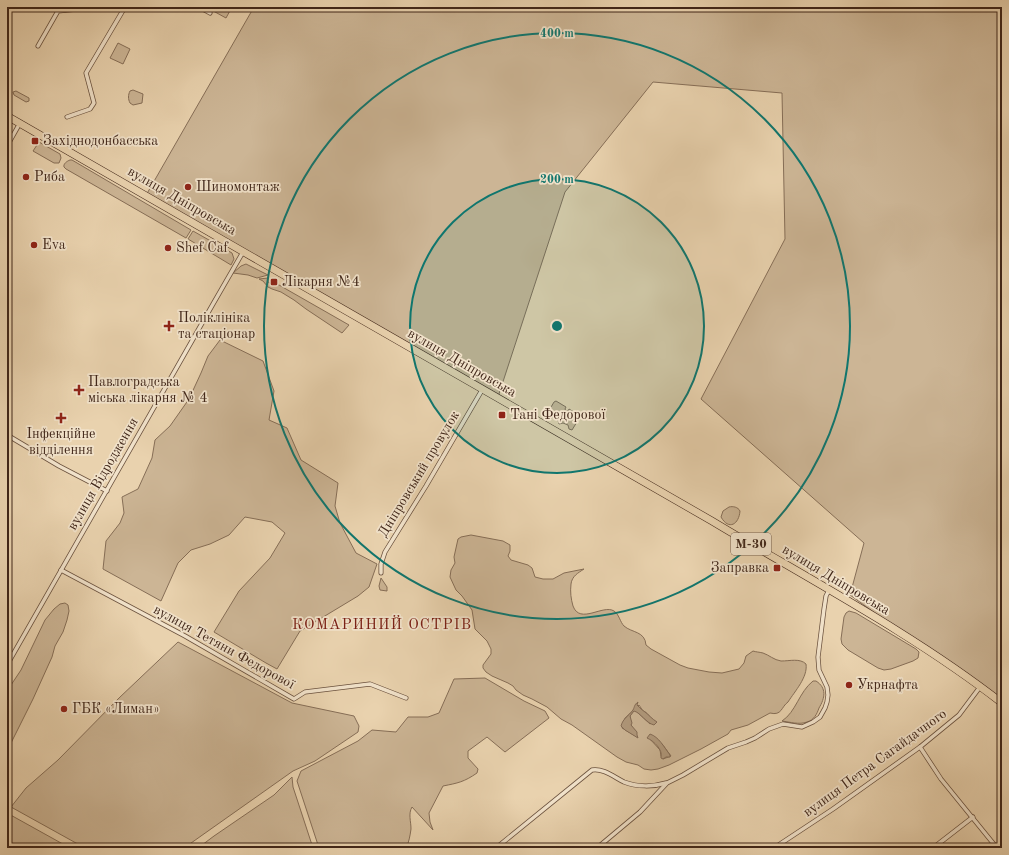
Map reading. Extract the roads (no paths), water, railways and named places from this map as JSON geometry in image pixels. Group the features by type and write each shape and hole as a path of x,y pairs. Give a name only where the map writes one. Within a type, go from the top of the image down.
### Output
{"highway":[{"name":"вулиця Дніпровська","path":"7,116 712,521 829,590 937,656 1002,703"}],"street":[{"path":"38,46 58,11 97,7"},
{"path":"68,117 90,109 94,103 86,73 125,7"},
{"path":"191,7 210,13"},
{"path":"7,146 20,123"},
{"name":"вулиця Відродження","path":"7,665 243,252"},
{"name":"Дніпровський провулок","path":"381,573 381,564 385,552 426,486 482,390"},
{"path":"7,435 59,466 107,491"},
{"name":"вулиця Тетяни Федорової","path":"61,570 178,632 294,699 305,692 370,684 406,698"},
{"path":"597,848 640,812 667,783 728,748 756,738 769,729 783,724 802,727 814,722 820,717 825,708 828,695 827,687 819,670 818,657 826,596 829,590"},
{"name":"вулиця Петра Сагайдачного","path":"774,848 833,809 920,747 959,715 980,686"},
{"path":"920,747 941,780 997,848"},
{"path":"496,848 592,770 600,770 626,782 638,785 656,785 667,783"},
{"path":"933,848 973,817"}],"place":[{"name":"Західнодонбасська","path":"35,141"},
{"name":"Риба","path":"26,177"},
{"name":"Шиномонтаж","path":"188,187"},
{"name":"Eva","path":"34,245"},
{"name":"Shef Caf","path":"168,248"},
{"name":"Лікарня №4","path":"274,282"},
{"name":"Поліклініка та стаціонар","path":"169,326"},
{"name":"Павлоградська міська лікарня № 4","path":"79,390"},
{"name":"Тані Федорової","path":"502,415"},
{"name":"Інфекційне відділення","path":"61,418"},
{"name":"Заправка","path":"777,568"},
{"name":"Укрнафта","path":"849,685"},
{"name":"ГБК «Лиман»","path":"64,709"}],"district":[{"name":"КОМАРИНИЙ ОСТРІВ","path":"382,625"}]}
